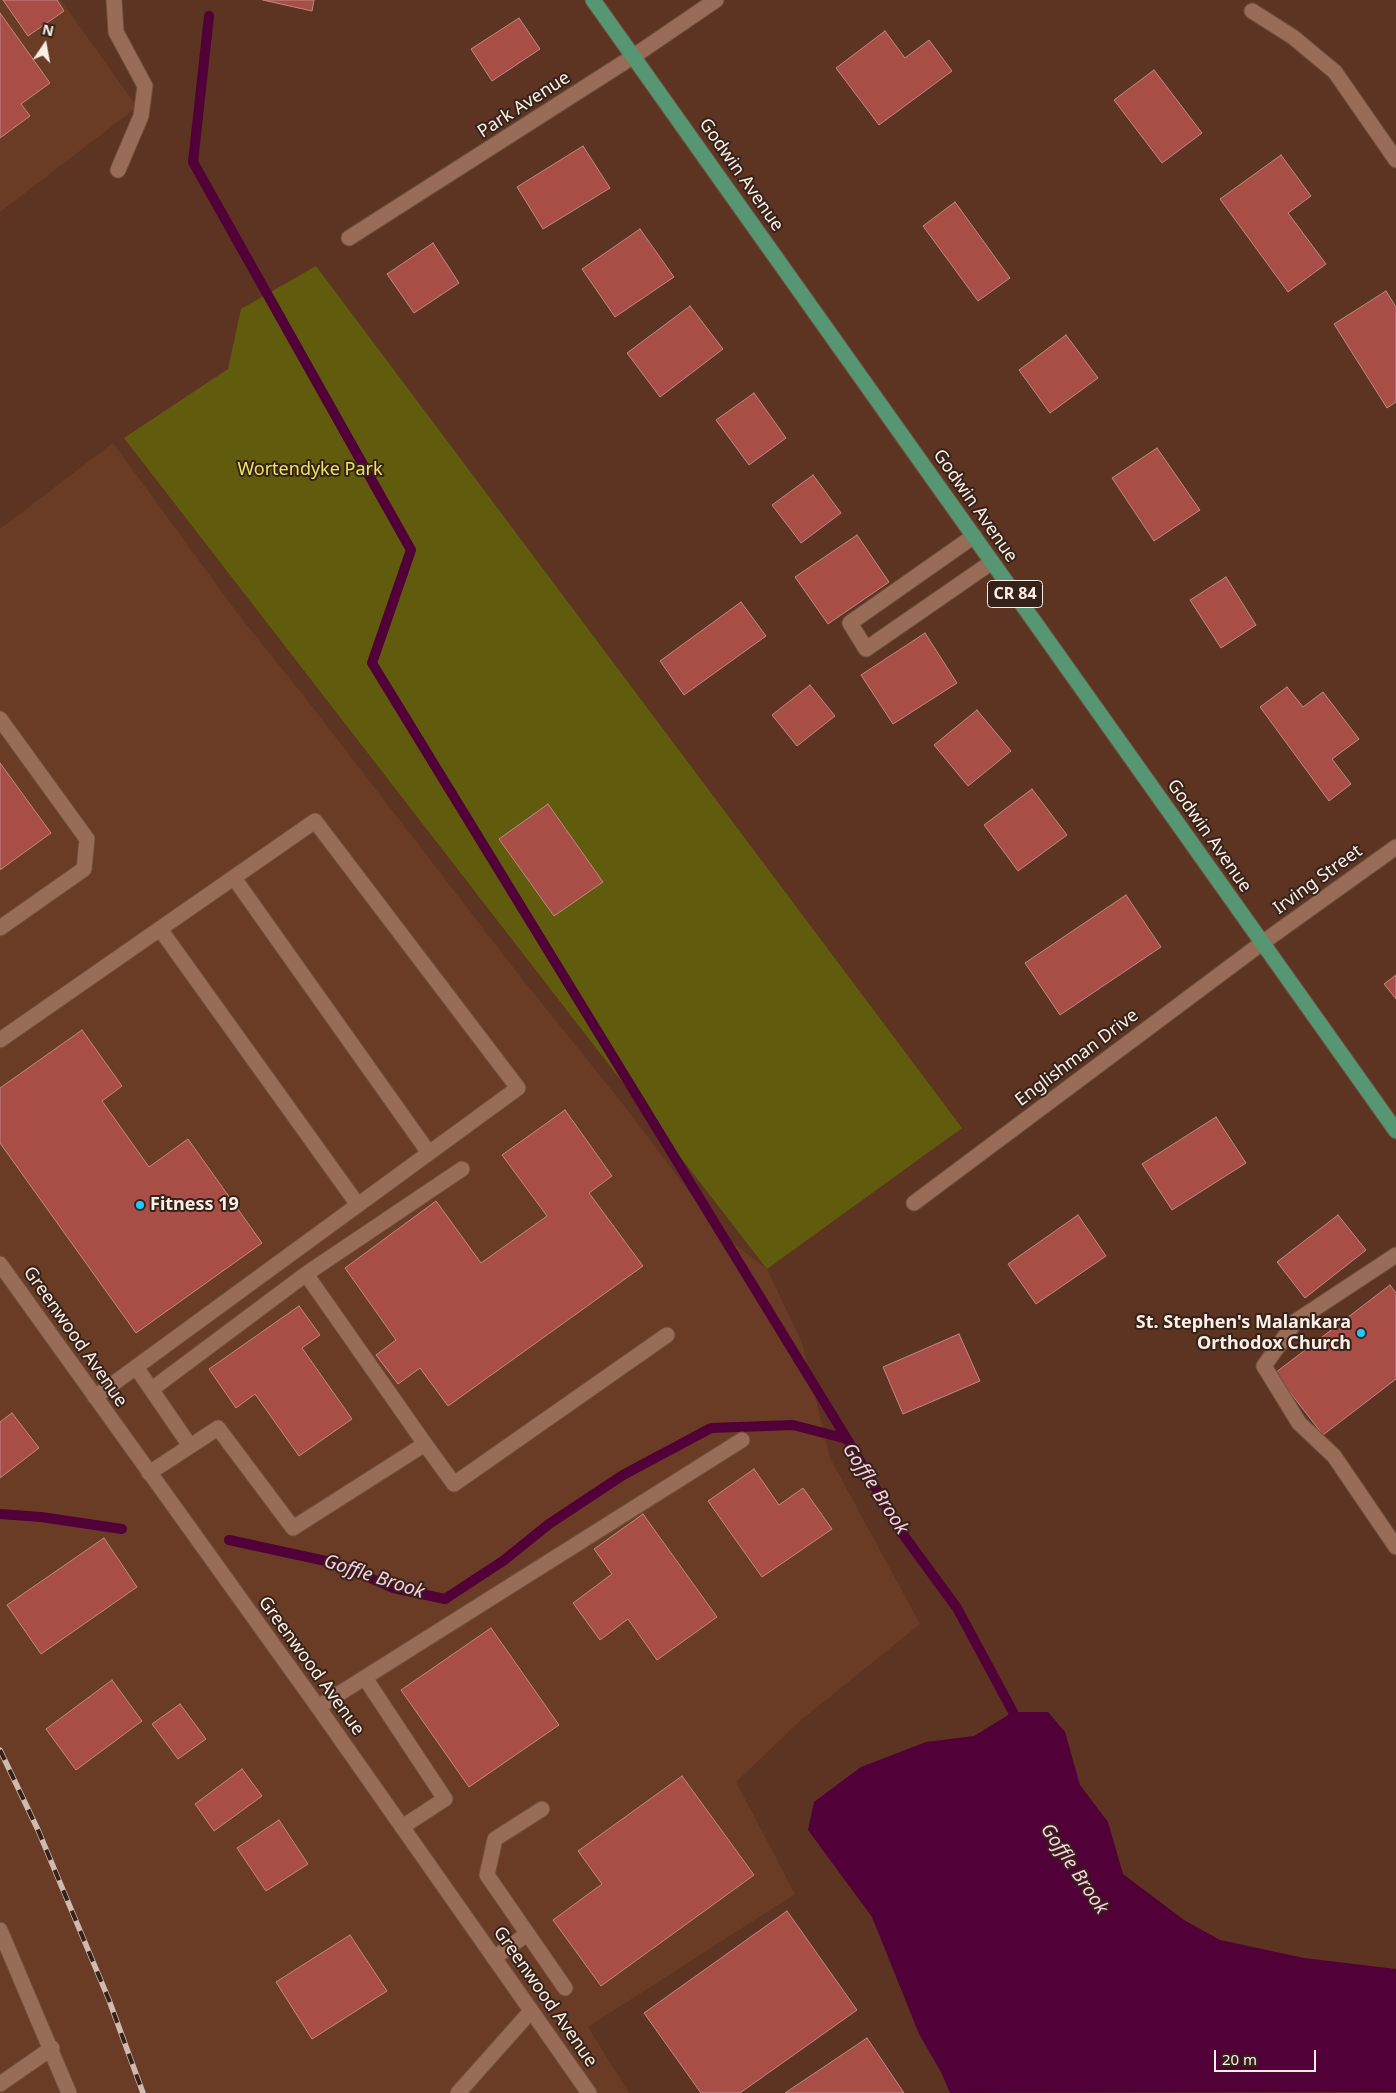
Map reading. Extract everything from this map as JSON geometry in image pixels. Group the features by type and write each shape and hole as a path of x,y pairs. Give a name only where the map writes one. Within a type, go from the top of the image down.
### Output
{"main road":[{"name":"Godwin Avenue","path":"594,0 1396,1131"}],"street":[{"path":"114,0 116,32 145,86 141,116 118,170"},
{"name":"Park Avenue","path":"349,238 634,56 716,0"},
{"path":"1252,11 1294,37 1335,72 1396,160"},
{"path":"974,536 850,623 866,649 992,562"},
{"path":"0,718 86,839 84,870 0,928"},
{"path":"0,1040 315,821 518,1088 95,1397"},
{"name":"Irving Street","path":"1262,943 1396,847"},
{"path":"234,878 429,1153"},
{"path":"160,929 358,1205"},
{"name":"Englishman Drive","path":"914,1203 1262,943"},
{"path":"152,1389 306,1274 462,1169"},
{"path":"1396,1255 1296,1321 1264,1366 1299,1423 1334,1456 1396,1547"},
{"name":"Greenwood Avenue","path":"0,1264 318,1707 589,2093"},
{"path":"306,1274 454,1484 667,1335"},
{"path":"136,1367 190,1446"},
{"path":"149,1473 218,1428 293,1528 425,1444"},
{"path":"318,1707 742,1440"},
{"path":"365,1678 445,1799 402,1827"},
{"path":"542,1808 495,1840 487,1875 565,1988"},
{"path":"0,1930 52,2048 69,2093"},
{"path":"494,1958 527,1934"},
{"path":"458,2093 531,2011"},
{"path":"0,2084 52,2048"}],"shaded area":[{"path":"0,0 61,0 137,107 0,212"},
{"path":"113,443 238,614 303,695 519,975 622,1103 721,1234 767,1269 802,1343 830,1458 920,1624 801,1720 736,1782 795,1894 588,2027 629,2093 0,2093 0,529"}],"green space":[{"name":"Wortendyke Park","path":"316,266 962,1128 767,1269 124,438 228,369 241,309"}],"water":[{"path":"1013,1712 1048,1712 1065,1732 1080,1785 1108,1822 1123,1874 1184,1920 1220,1940 1304,1958 1396,1969 1396,2092 950,2093 941,2072 919,2034 872,1917 808,1830 814,1802 861,1767 926,1742 974,1736"}],"building":[{"path":"3,0 57,0 64,11 28,36"},
{"path":"263,0 314,0 312,11"},
{"path":"0,13 50,83 21,104 30,116 0,138"},
{"path":"519,18 540,49 492,81 471,49"},
{"path":"885,31 905,58 929,40 952,71 879,125 836,68"},
{"path":"1154,70 1202,133 1162,163 1114,100"},
{"path":"583,146 610,188 543,229 517,187"},
{"path":"1281,155 1311,196 1288,213 1326,264 1288,292 1220,199"},
{"path":"955,202 1010,278 978,301 923,226"},
{"path":"640,229 674,277 615,317 582,269"},
{"path":"433,243 459,283 414,313 387,274"},
{"path":"1386,291 1396,307 1396,402 1387,408 1334,324"},
{"path":"690,306 723,349 660,397 627,353"},
{"path":"1066,335 1098,378 1050,413 1019,370"},
{"path":"754,393 786,438 749,465 716,420"},
{"path":"1157,448 1200,510 1154,541 1112,478"},
{"path":"813,475 841,513 801,543 772,505"},
{"path":"857,535 889,582 828,624 795,577"},
{"path":"1226,577 1256,625 1221,648 1190,600"},
{"path":"741,602 766,636 684,695 660,661"},
{"path":"925,633 957,683 893,724 861,675"},
{"path":"810,685 835,716 797,746 772,715"},
{"path":"1287,687 1303,707 1323,692 1359,739 1332,759 1351,784 1329,801 1260,707"},
{"path":"977,710 1011,751 968,786 934,745"},
{"path":"0,763 51,833 0,870"},
{"path":"1032,789 1067,835 1018,871 984,825"},
{"path":"548,804 603,882 554,916 499,839"},
{"path":"1126,895 1161,947 1060,1015 1025,963"},
{"path":"1396,975 1396,999 1384,984"},
{"name":"Fitness 19","path":"82,1030 122,1086 102,1101 149,1167 188,1139 262,1243 136,1333 0,1143 0,1088"},
{"path":"565,1110 612,1176 589,1193 643,1266 448,1406 420,1368 398,1384 376,1355 396,1340 345,1268 436,1201 481,1263 547,1216 502,1155"},
{"path":"1216,1117 1246,1163 1172,1210 1142,1164"},
{"path":"1078,1215 1106,1256 1036,1304 1008,1264"},
{"path":"1338,1215 1366,1250 1305,1298 1277,1262"},
{"name":"St. Stephen's Malankara Orthodox Church","path":"1390,1285 1396,1293 1396,1379 1323,1435 1275,1373"},
{"path":"299,1306 320,1335 302,1348 352,1419 299,1456 255,1394 236,1408 209,1369"},
{"path":"959,1334 980,1381 903,1414 883,1367"},
{"path":"12,1413 39,1448 0,1478 0,1422"},
{"path":"754,1469 779,1505 803,1488 832,1529 762,1577 708,1501"},
{"path":"643,1514 717,1617 657,1660 628,1619 600,1640 573,1603 612,1574 594,1549"},
{"path":"104,1538 137,1587 41,1654 7,1605"},
{"path":"491,1628 559,1725 469,1787 401,1690"},
{"path":"112,1680 142,1721 76,1770 46,1729"},
{"path":"180,1704 206,1739 178,1759 152,1724"},
{"path":"242,1769 262,1796 214,1831 195,1804"},
{"path":"682,1776 754,1875 601,1986 553,1920 602,1884 578,1851"},
{"path":"279,1820 308,1864 266,1891 237,1848"},
{"path":"787,1911 857,2010 740,2093 701,2093 644,2013"},
{"path":"350,1935 387,1991 312,2039 276,1982"},
{"path":"867,2038 904,2093 785,2093"}],"waterway":[{"path":"209,16 193,162 411,550 372,663 847,1439"},
{"name":"Goffle Brook","path":"229,1540 335,1563 393,1588 445,1599 503,1561 549,1524 623,1475 711,1428 793,1425 847,1439 902,1533 957,1608 1013,1712 1016,1724"},
{"name":"Goffle Brook","path":"0,1514 41,1517 122,1529"}],"railway":[{"path":"0,1750 38,1830 109,2000 143,2093"}],"place":[{"name":"Fitness 19","path":"140,1205"},
{"name":"St. Stephen's Malankara Orthodox Church","path":"1361,1333"}]}
